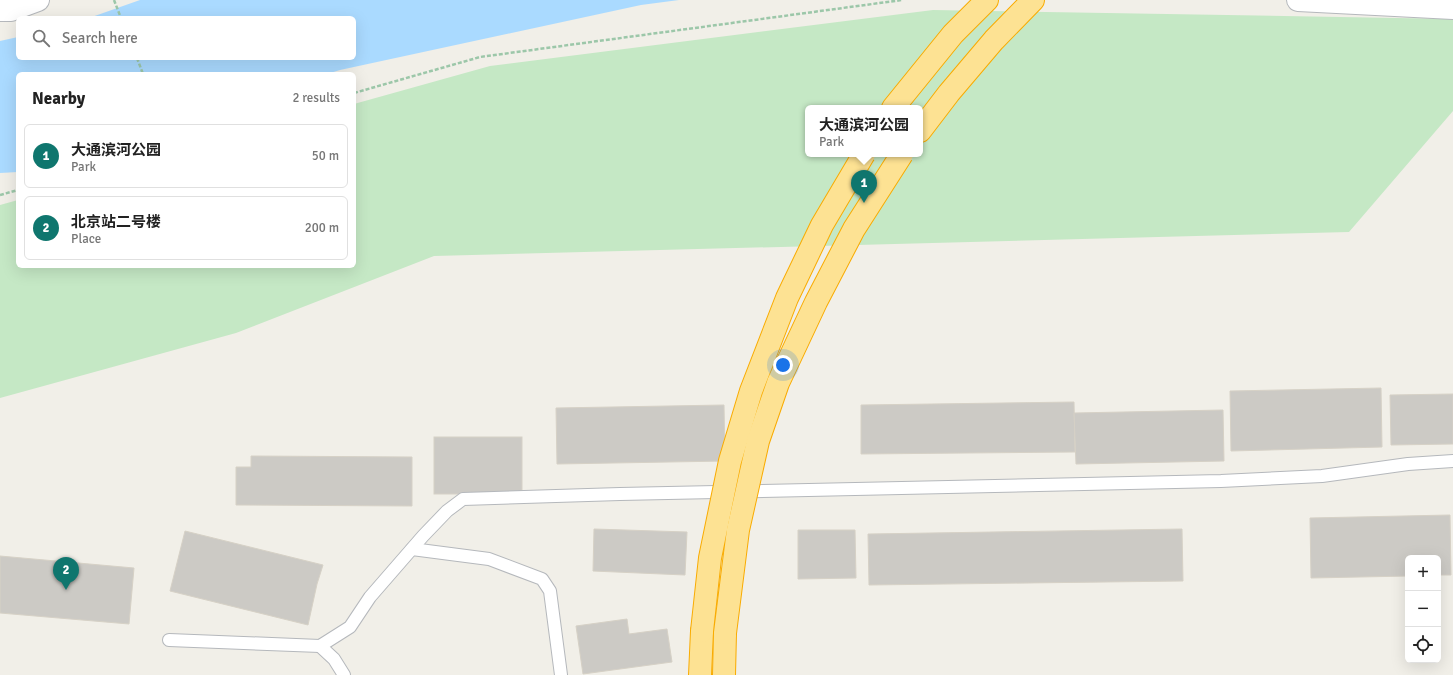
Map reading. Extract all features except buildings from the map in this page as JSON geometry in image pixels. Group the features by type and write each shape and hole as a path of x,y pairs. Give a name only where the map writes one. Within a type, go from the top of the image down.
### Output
{"highway":[{"path":"895,105 953,34 987,0"},
{"path":"923,127 949,93 994,40 1033,0"},
{"path":"700,675 702,631 710,558 730,461 751,391 787,298 822,225 862,157"},
{"path":"724,675 725,633 738,530 758,441 778,384 816,302 854,229 900,157"}],"street":[{"path":"0,10 11,10 38,0"},
{"path":"1298,0 1453,8"}],"lane":[{"path":"169,640 320,646 350,628 370,597 412,549 447,511 463,499 1221,481 1322,476 1408,464 1453,461"},
{"path":"412,549 490,559 542,579 550,591 561,675"},
{"path":"320,646 334,659 344,675"}],"path":[{"path":"114,0 120,16"},
{"path":"356,92 480,57 902,0"},
{"path":"138,60 142,72"},
{"path":"0,195 16,191"}],"green space":[{"path":"933,10 1453,19 1453,111 1349,232 434,256 236,333 0,398 0,205 16,201 16,268 356,268 356,103 490,66"}],"water":[{"path":"140,0 679,0 641,5 334,72 16,72 16,172 0,173 0,41 16,37 16,60 356,60 356,16 95,16"}],"place":[{"name":"大通滨河公园","path":"864,203"},
{"name":"北京站二号楼","path":"66,590"}]}
